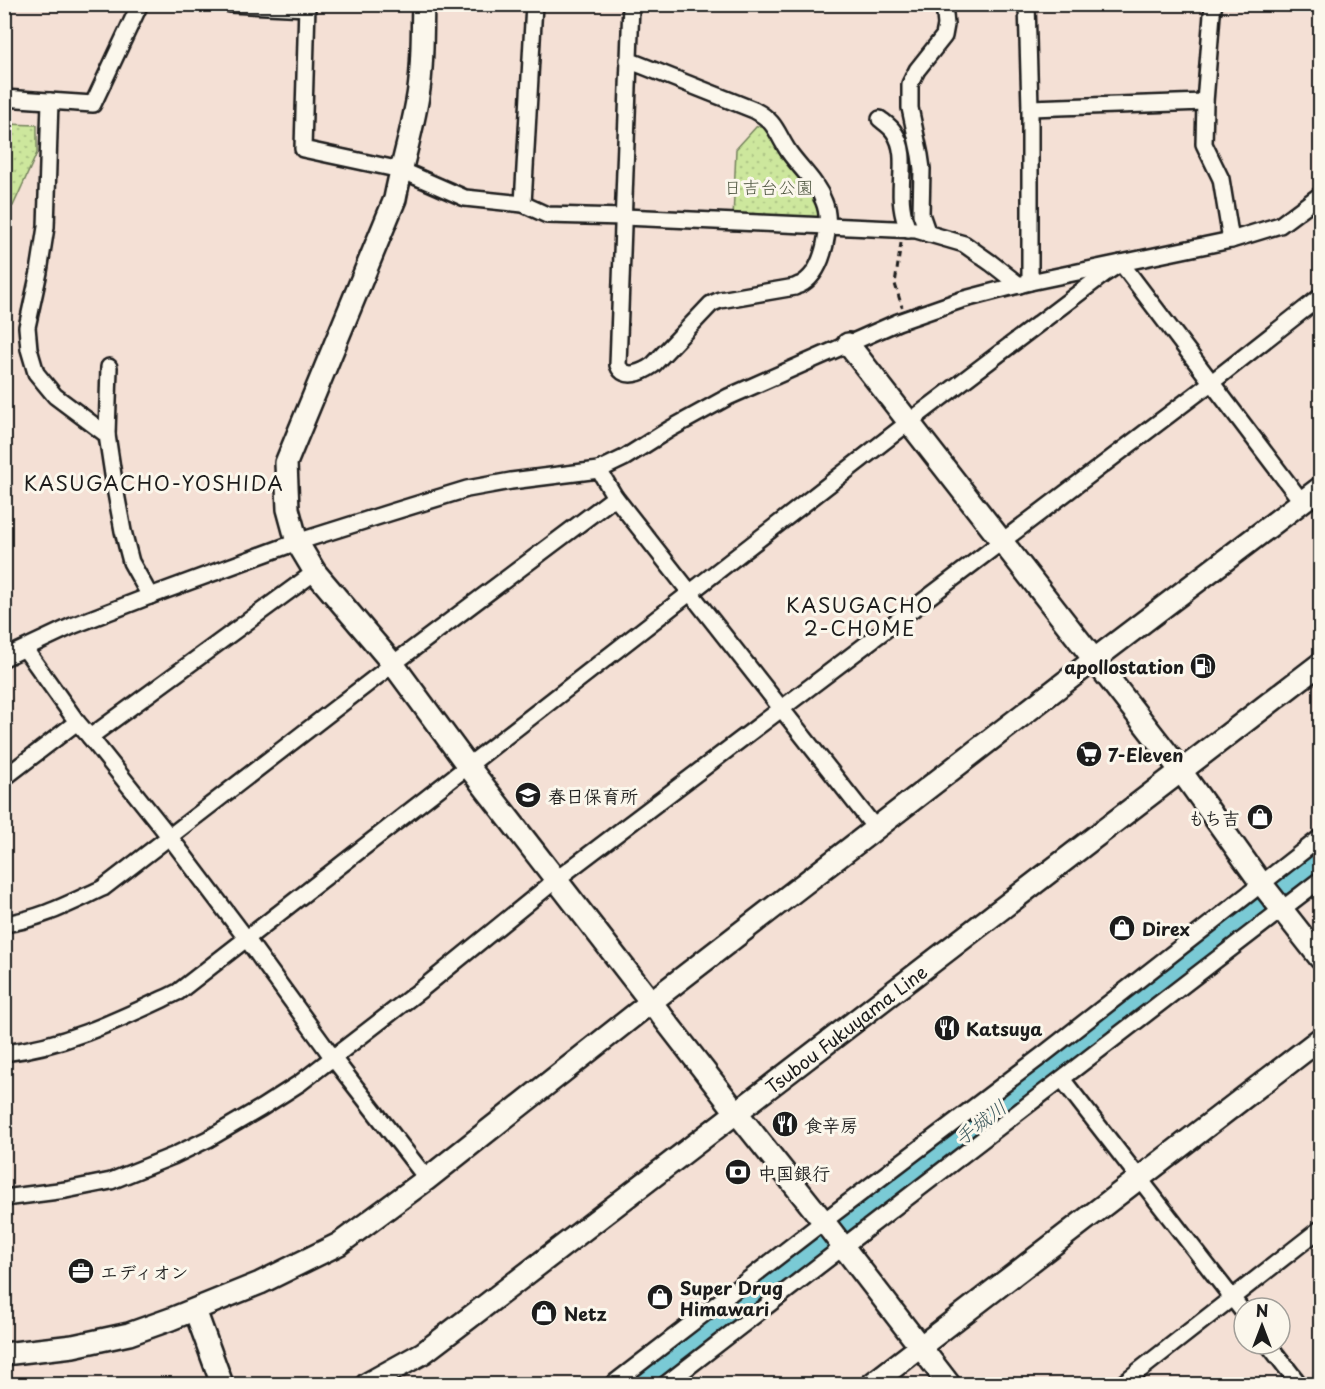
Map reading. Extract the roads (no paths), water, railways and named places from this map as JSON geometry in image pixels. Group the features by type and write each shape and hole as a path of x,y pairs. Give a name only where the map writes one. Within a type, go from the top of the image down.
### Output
{"street":[{"path":"4,98 93,104 140,4"},
{"path":"230,4 307,6 303,149 401,170 465,198 522,204 548,215 916,230 964,244 1025,283"},
{"path":"423,4 419,88 395,199 286,463 288,509 297,542 315,572 393,664 468,766 949,1384"},
{"path":"522,204 534,4"},
{"path":"628,60 754,110 769,119 789,153 810,178 822,197 826,209 827,226 821,258 803,284 720,300 711,304 653,365 632,374 620,370 618,365 628,60 631,4"},
{"path":"928,234 921,214 922,169 910,108 910,84 917,70 945,36 944,4"},
{"path":"1025,283 1030,108 1027,4"},
{"path":"1214,4 1205,102 1204,144 1221,179 1231,240"},
{"path":"50,101 46,227 27,327 29,349 36,373 55,396 106,435"},
{"path":"1030,108 1205,102"},
{"path":"880,119 893,130 900,147 901,205 906,230"},
{"path":"4,658 72,626 297,542 467,489 599,470 624,458 728,397 907,319 961,300 1025,283 1231,240 1280,225 1320,195"},
{"path":"1121,263 1302,502"},
{"path":"4,1053 63,1041 105,1026 178,992 909,422 1121,263"},
{"path":"4,1198 66,1190 111,1181 208,1139 300,1083 423,988 556,879 1212,382 1320,297"},
{"path":"848,344 1095,659 1320,958"},
{"path":"109,367 106,435 123,531 131,562 150,596"},
{"path":"599,470 615,497 876,829"},
{"path":"4,1354 73,1346 129,1334 260,1283 339,1244 427,1179 651,1002 1320,488"},
{"path":"4,924 23,922 50,913 103,888 393,664 615,497"},
{"path":"90,736 315,572"},
{"path":"25,649 77,722 169,836 333,1058 427,1179"},
{"name":"Tsubou Fukuyama Line","path":"367,1384 423,1353 1320,664"},
{"path":"4,778 77,722"},
{"path":"666,1384 834,1234 1044,1054 1263,885 1320,838"},
{"path":"613,1384 1062,1079 1281,907 1320,880"},
{"path":"872,1384 1320,1039"},
{"path":"1062,1079 1232,1298 1122,1384"},
{"path":"1235,1296 1320,1229"},
{"path":"195,1310 222,1384"},
{"path":"1277,1356 1299,1384"}],"waterway":[{"name":"手城川","path":"640,1384 1320,860"}],"place":[{"name":"apollostation","path":"1203,666"},
{"name":"7-Eleven","path":"1089,754"},
{"name":"春日保育所","path":"528,795"},
{"name":"もち吉","path":"1260,817"},
{"name":"Direx","path":"1122,928"},
{"name":"Katsuya","path":"947,1028"},
{"name":"食辛房","path":"785,1124"},
{"name":"中国銀行","path":"738,1172"},
{"name":"エディオン","path":"81,1271"},
{"name":"Super Drug Himawari","path":"660,1297"},
{"name":"Netz","path":"544,1313"}],"district":[{"name":"KASUGACHO-YOSHIDA","path":"154,483"},
{"name":"KASUGACHO 2-CHOME","path":"860,616"}],"park label":[{"name":"日吉台公園","path":"769,186"}]}
